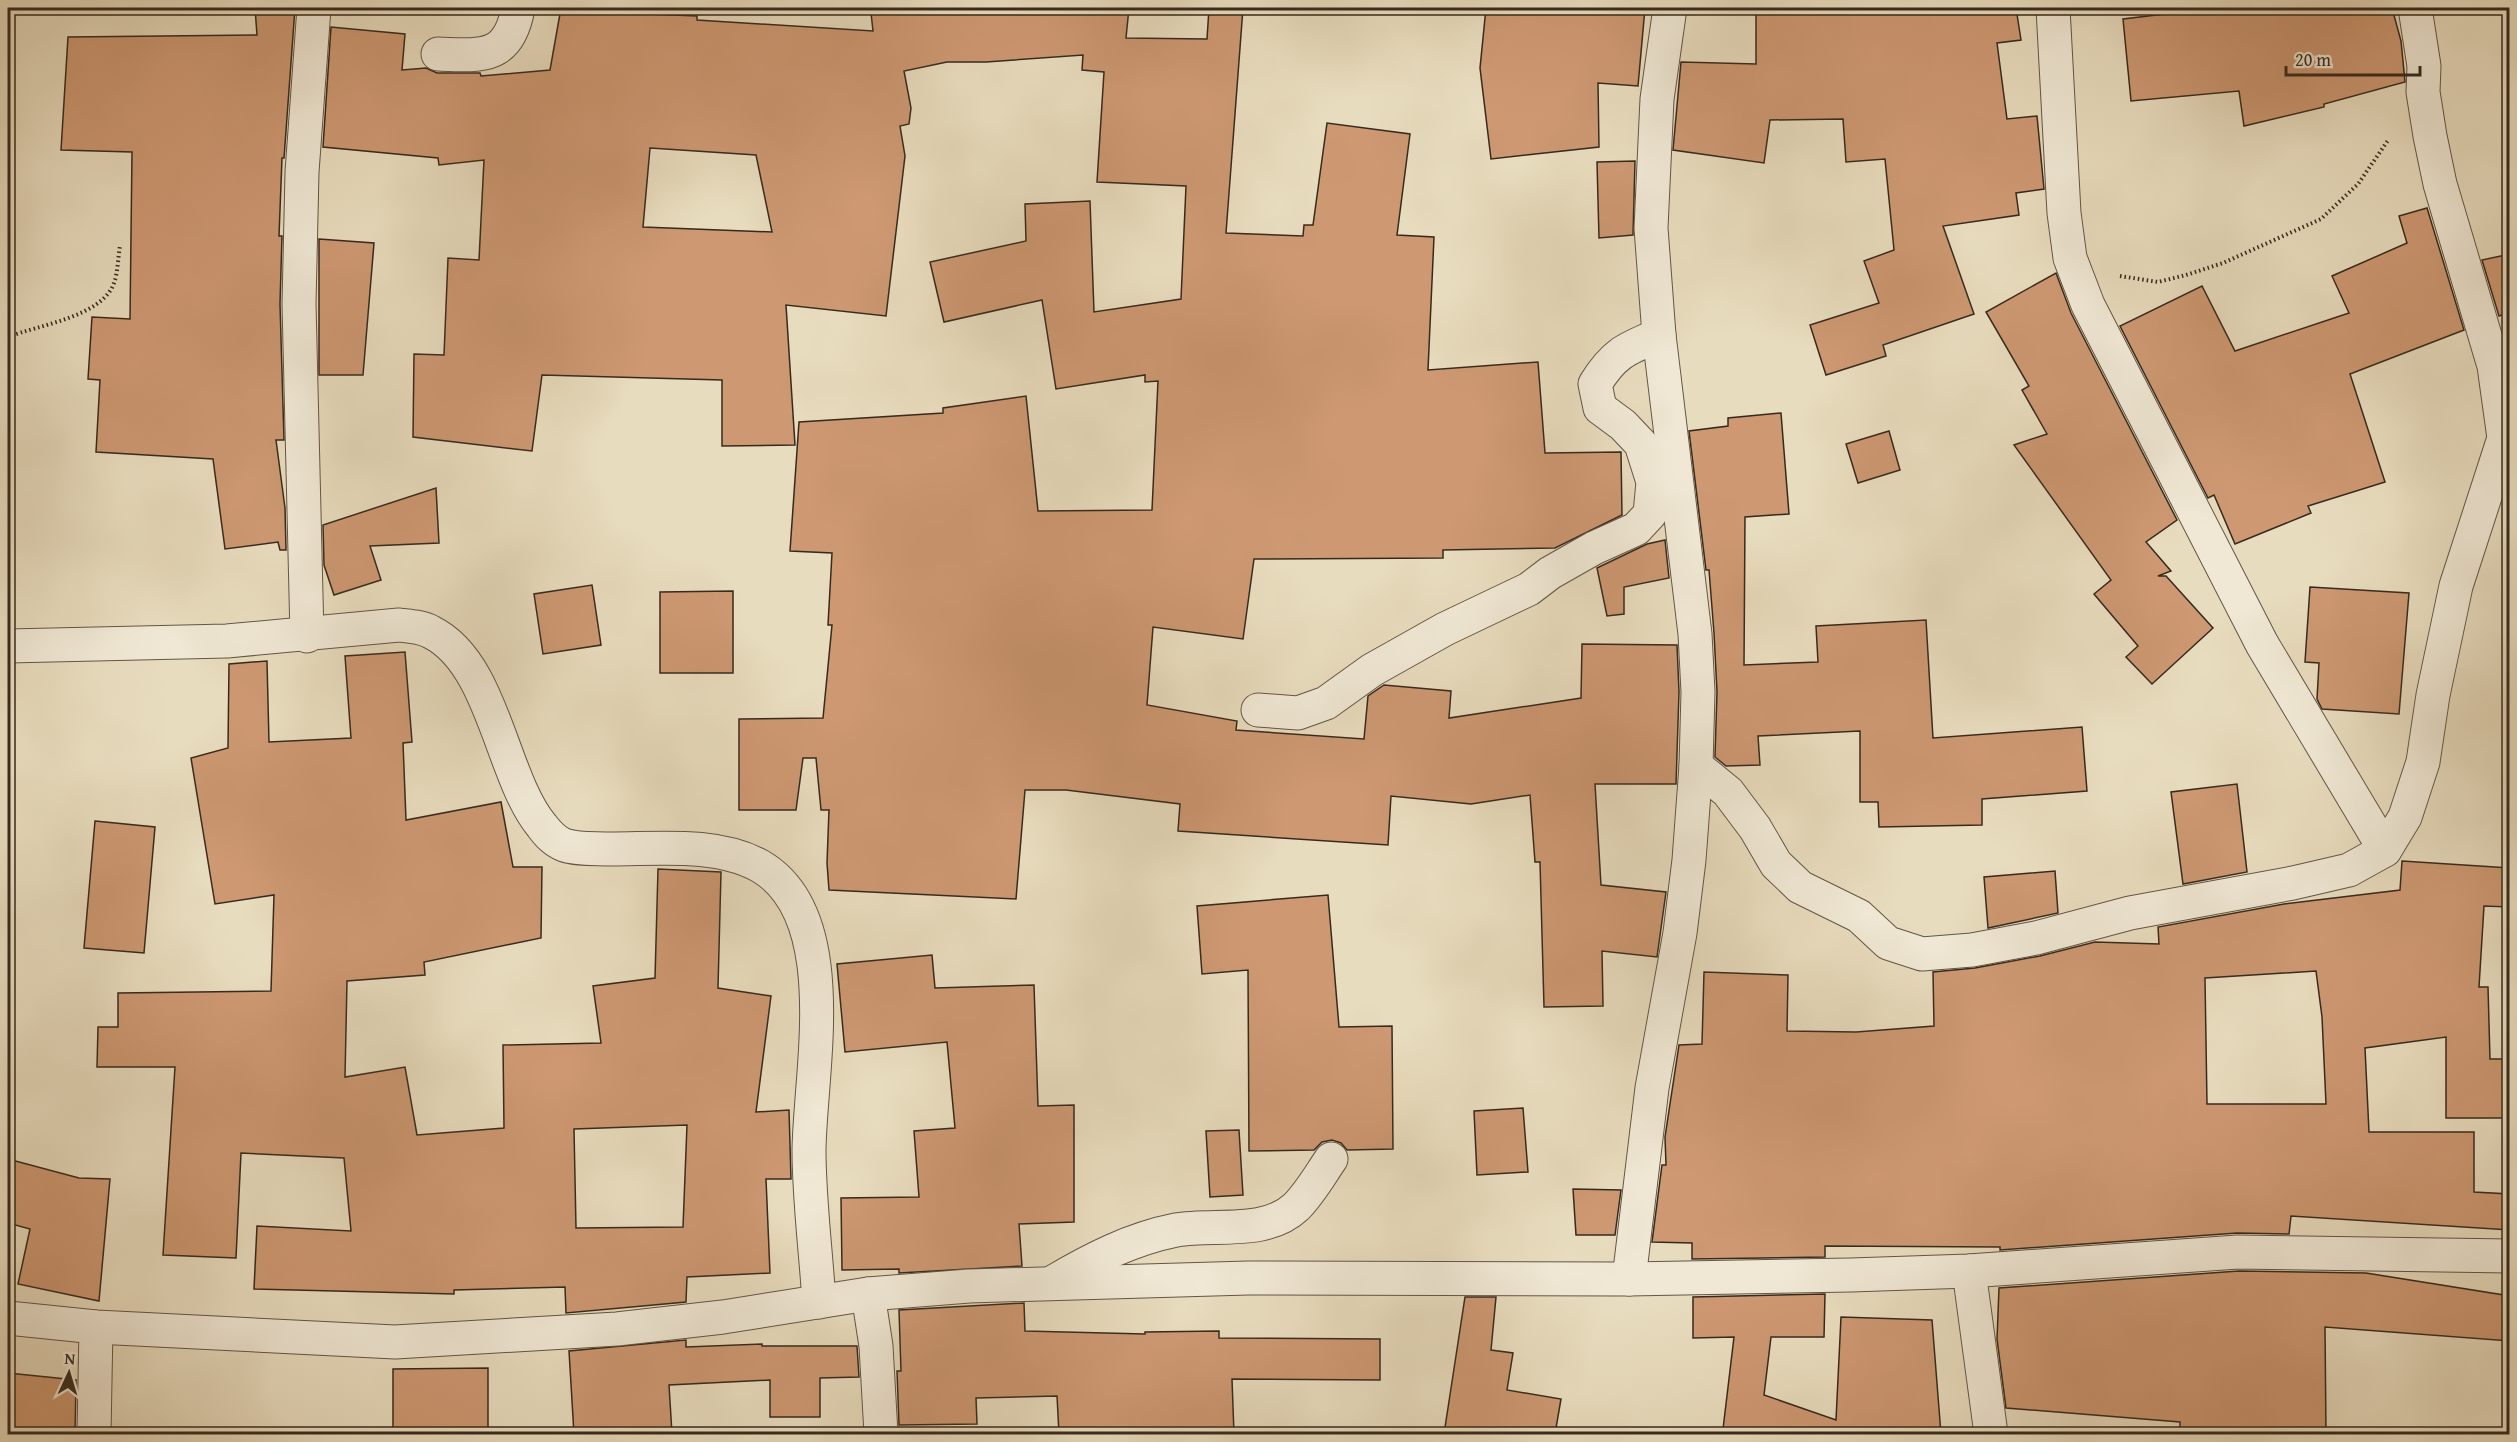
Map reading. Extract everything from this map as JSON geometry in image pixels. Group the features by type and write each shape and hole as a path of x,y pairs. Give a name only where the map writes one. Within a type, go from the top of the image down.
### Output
{"street":[{"path":"308,636 299,304 302,172 314,8"},
{"path":"438,54 485,54 498,50 515,25 518,8"},
{"path":"1629,1279 1652,1088 1680,933 1689,860 1696,766 1698,692 1695,634 1659,335 1651,228 1657,99 1670,8"},
{"path":"2053,8 2064,213 2070,258 2088,305 2262,644 2385,850"},
{"path":"1696,766 1728,792 1755,828 1776,864 1800,887 1859,916 1888,943 1922,954 1972,950 2036,938 2130,914 2293,883 2349,870 2385,850 2405,817 2423,762 2433,695 2456,586 2504,438 2494,366 2440,184 2423,92 2424,66 2415,8"},
{"path":"1258,710 1298,713 1326,703 1372,670 1444,629 1529,589 1594,548 1636,529 1650,514 1653,482 1641,444 1623,425 1600,408 1595,384 1609,361 1630,347 1659,335"},
{"path":"8,646 216,642 308,636 399,625 433,632 462,659 480,688 523,793 540,824 552,838 563,844 585,848 716,852 736,856 759,866 781,881 800,911 808,937 816,989 816,1045 809,1152 819,1302"},
{"path":"1049,1284 1114,1248 1144,1239 1177,1230 1253,1226 1276,1218 1294,1209 1307,1195 1331,1159"},
{"path":"8,1318 96,1327 395,1342 617,1329 723,1317 868,1294 969,1286 1248,1278 1629,1279 1970,1271 2249,1252 2510,1256"},
{"path":"1970,1271 1998,1428"},
{"path":"868,1294 877,1358 881,1434"},
{"path":"94,1434 96,1327"}],"path":[{"path":"2070,258 2120,276 2158,282 2223,263 2321,219 2358,184 2423,92"},
{"path":"8,338 92,309 104,299 114,284 120,246"}],"building":[{"path":"255,8 295,8 284,158 282,158 279,236 282,236 280,304 284,440 276,440 285,508 286,550 280,550 278,542 225,549 213,459 96,452 100,380 88,379 92,317 130,319 132,152 61,150 68,37 257,35"},
{"path":"561,8 624,8 623,13 697,16 697,20 873,31 871,13 994,11 994,8 1129,8 1126,38 1207,39 1209,8 1243,8 1226,233 1303,236 1304,225 1313,225 1327,123 1410,134 1397,235 1434,237 1428,370 1538,362 1545,453 1621,452 1622,515 1555,548 1443,550 1443,558 1254,559 1243,639 1153,627 1147,705 1237,721 1236,730 1364,739 1368,696 1384,685 1451,691 1449,718 1581,698 1582,644 1677,645 1679,692 1676,784 1595,784 1601,885 1666,892 1657,957 1602,951 1603,1006 1544,1007 1540,862 1535,862 1530,795 1471,804 1391,796 1388,845 1178,831 1180,804 1066,790 1025,790 1016,899 829,890 827,863 829,810 821,810 816,758 803,758 796,810 739,810 739,719 823,718 832,625 828,625 832,553 790,551 799,422 943,413 943,408 1026,396 1038,511 1152,510 1158,381 1145,382 1145,375 1056,389 1042,300 944,322 930,262 1026,241 1025,204 1090,201 1094,312 1181,299 1186,186 1097,182 1104,72 1082,70 1083,55 986,62 947,62 904,71 911,108 909,124 900,126 905,156 886,316 786,305 795,445 722,446 722,380 542,375 532,451 413,437 414,354 444,355 448,258 479,260 484,160 439,165 438,158 323,147 331,27 405,34 402,70 426,68 437,73 480,73 481,76 550,70","holes":["650,148 756,155 772,232 643,227"]},
{"path":"1486,8 1645,8 1638,86 1598,83 1599,147 1491,159 1480,68"},
{"path":"1756,8 2016,8 2021,40 1997,43 2007,119 2037,116 2044,189 2016,193 2019,215 1943,226 1974,314 1883,345 1886,356 1826,375 1810,325 1879,303 1864,261 1894,250 1885,159 1846,162 1843,119 1770,120 1764,163 1673,150 1681,62 1756,64"},
{"path":"2216,8 2392,8 2401,41 2405,82 2324,104 2324,107 2244,126 2239,91 2131,101 2123,19"},
{"path":"1635,161 1633,235 1599,238 1597,162"},
{"path":"2427,208 2464,330 2350,374 2385,482 2308,506 2311,513 2235,544 2214,495 2208,498 2120,326 2202,286 2235,351 2349,313 2332,276 2407,243 2399,216"},
{"path":"319,239 374,243 363,375 319,375"},
{"path":"2510,254 2510,312 2499,316 2482,260"},
{"path":"2056,273 2071,313 2177,520 2146,542 2171,571 2158,576 2166,576 2213,628 2152,684 2126,657 2138,646 2094,594 2111,580 2014,445 2047,434 2022,390 2029,386 1986,312"},
{"path":"1781,413 1789,514 1745,517 1744,665 1818,662 1816,626 1926,620 1933,738 2082,727 2087,791 1982,799 1982,825 1879,827 1878,802 1860,802 1860,731 1758,736 1760,765 1726,766 1715,757 1717,692 1709,570 1706,570 1689,431 1728,426 1728,418"},
{"path":"1889,431 1900,470 1858,483 1846,444"},
{"path":"436,488 439,543 370,546 381,580 334,595 324,565 323,525"},
{"path":"1665,540 1669,578 1624,587 1624,614 1607,616 1597,568 1647,544"},
{"path":"592,585 601,645 543,654 534,594"},
{"path":"2310,587 2409,593 2399,714 2322,709 2317,699 2319,663 2305,662"},
{"path":"733,591 733,673 660,673 660,592"},
{"path":"405,652 412,742 403,743 406,820 501,802 513,867 542,867 541,938 424,962 425,975 347,981 345,1077 405,1067 417,1135 504,1128 503,1045 601,1043 593,986 655,978 658,869 721,872 718,988 771,996 756,1112 789,1110 791,1179 766,1179 770,1273 687,1277 686,1302 566,1313 565,1287 454,1290 454,1294 254,1289 257,1226 351,1231 344,1158 241,1153 236,1258 163,1255 175,1067 97,1067 98,1027 118,1027 118,993 271,991 274,895 215,904 191,758 228,748 229,664 267,661 269,742 351,738 345,656","holes":["687,1125 683,1227 576,1228 574,1129"]},
{"path":"2237,784 2247,872 2183,884 2171,792"},
{"path":"95,821 155,827 144,953 84,948"},
{"path":"2402,861 2510,868 2510,907 2484,906 2479,987 2488,987 2490,1059 2510,1059 2510,1118 2446,1118 2446,1037 2365,1048 2369,1132 2474,1132 2474,1192 2510,1194 2510,1230 2291,1216 2289,1234 2237,1233 2000,1250 2000,1247 1825,1246 1825,1257 1692,1259 1692,1243 1652,1242 1662,1165 1666,1165 1665,1137 1679,1045 1702,1044 1704,972 1788,975 1787,1031 1856,1032 1934,1026 1933,972 1975,968 2040,956 2095,942 2159,944 2158,927 2284,904 2400,890","holes":["2316,971 2322,1017 2326,1104 2207,1104 2205,978"]},
{"path":"2055,871 2058,913 1988,928 1984,877"},
{"path":"1328,895 1339,1027 1392,1026 1393,1149 1347,1150 1341,1143 1332,1140 1322,1142 1314,1150 1249,1151 1248,970 1202,974 1197,906"},
{"path":"932,955 935,988 1034,985 1038,1106 1074,1105 1074,1222 1019,1224 1022,1266 899,1273 899,1269 842,1270 841,1198 919,1197 914,1131 955,1128 947,1042 845,1052 837,964"},
{"path":"1523,1108 1528,1172 1477,1175 1474,1111"},
{"path":"1239,1130 1243,1195 1210,1197 1206,1131"},
{"path":"8,1159 79,1178 110,1179 99,1301 18,1284 30,1229 8,1223"},
{"path":"1573,1189 1621,1190 1615,1235 1576,1235"},
{"path":"2239,1271 2366,1273 2510,1296 2510,1341 2325,1327 2326,1434 2180,1434 2180,1422 2006,1408 1997,1339 1999,1288"},
{"path":"1825,1294 1824,1337 1771,1337 1764,1395 1836,1420 1841,1317 1932,1320 1941,1434 1778,1434 1723,1429 1734,1337 1693,1338 1693,1297"},
{"path":"1465,1297 1496,1297 1491,1350 1513,1353 1507,1390 1561,1399 1555,1434 1444,1434"},
{"path":"1024,1303 1025,1331 1145,1334 1145,1332 1219,1331 1219,1338 1380,1339 1380,1380 1232,1379 1234,1434 1059,1434 1057,1396 976,1398 977,1424 899,1425 897,1371 901,1371 899,1310"},
{"path":"686,1340 686,1347 762,1344 762,1346 857,1346 859,1377 820,1378 820,1417 770,1417 770,1380 669,1385 672,1434 574,1434 569,1351"},
{"path":"488,1368 488,1434 393,1434 393,1369"},
{"path":"8,1373 76,1380 75,1434 8,1434"}]}
